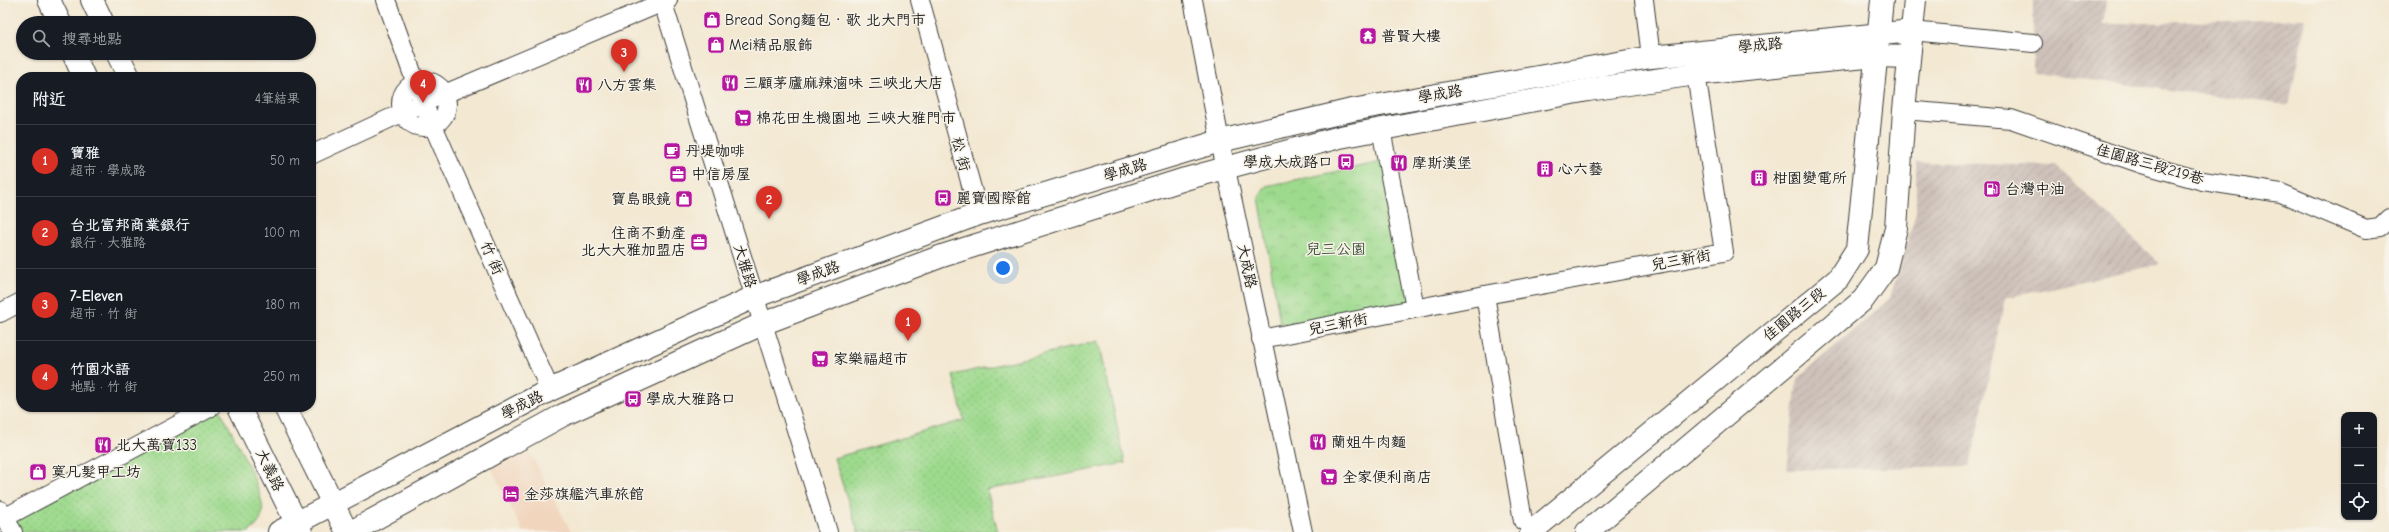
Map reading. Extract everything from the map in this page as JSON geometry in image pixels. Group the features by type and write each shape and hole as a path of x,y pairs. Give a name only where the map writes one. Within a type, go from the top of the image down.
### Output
{"street":[{"path":"49,0 57,16"},
{"path":"92,0 100,16"},
{"name":"竹 街","path":"386,0 423,103 550,390"},
{"name":"松 街","path":"920,0 979,214"},
{"name":"大成路","path":"1193,0 1220,142 1303,532"},
{"path":"1644,0 1651,57"},
{"name":"佳園路三段","path":"1527,527 1838,279 1857,249 1882,0"},
{"path":"1587,532 1863,300 1886,268 1896,228 1904,110 1915,0"},
{"path":"316,153 423,103 664,1"},
{"name":"大雅路","path":"664,1 762,324 828,532"},
{"name":"學成路","path":"292,528 332,503 550,390 754,297 979,214 1220,142 1352,110 1651,57 1878,33 1912,31 2033,43"},
{"name":"學成路","path":"351,532 563,414 762,324 942,256 1226,168 1381,129 1588,90 1696,74 1876,56 1909,57"},
{"path":"76,60 82,72"},
{"path":"120,60 126,72"},
{"name":"兒三新街","path":"1261,339 1485,294 1724,252 1696,74"},
{"path":"431,82 438,86 445,94 447,108 444,116 433,125 419,127 410,122 403,112 401,104 404,95 416,83 431,82"},
{"name":"佳園路三段219巷","path":"1904,110 2011,119 2142,164 2203,181 2281,193 2366,229 2380,227 2389,218"},
{"path":"1381,129 1415,308"},
{"path":"1485,294 1527,527"},
{"path":"0,313 16,305"},
{"path":"6,520 202,412"},
{"name":"大義路","path":"241,412 292,528"},
{"path":"287,412 347,532"}],"shaded area":[{"path":"2033,0 2106,0 2103,24 2306,19 2289,105 2033,73"},
{"path":"1916,162 2056,166 2160,264 2005,298 1970,466 1787,470 1797,379 1890,298 1916,213"},
{"path":"529,450 571,532 523,532 492,469"}],"green space":[{"path":"424,81 437,85 443,91 447,104 443,117 437,123 424,127 411,123 405,117 401,104 405,91 411,85"},
{"name":"兒三公園","path":"1387,161 1415,308 1282,335 1259,197 1266,186"},
{"path":"1099,341 1125,463 987,490 998,532 858,532 834,458 964,420 953,375"},
{"path":"209,412 222,412 254,478 262,506 262,515 260,520 249,532 13,532 4,518"}],"place":[{"name":"Bread Song麵包‧歌 北大門市","path":"712,20"},
{"name":"普賢大樓","path":"1368,36"},
{"name":"Mei精品服飾","path":"716,45"},
{"name":"7-Eleven","path":"624,72"},
{"name":"三顧茅廬麻辣滷味 三峽北大店","path":"730,83"},
{"name":"八方雲集","path":"584,85"},
{"name":"竹園水語","path":"423,103"},
{"name":"棉花田生機園地 三峽大雅門市","path":"743,118"},
{"name":"丹堤咖啡","path":"672,151"},
{"name":"學成大成路口","path":"1346,162"},
{"name":"摩斯漢堡","path":"1399,163"},
{"name":"心六藝","path":"1545,169"},
{"name":"中信房屋","path":"678,174"},
{"name":"柑園變電所","path":"1759,178"},
{"name":"台灣中油","path":"1992,189"},
{"name":"麗寶國際館","path":"943,198"},
{"name":"寶島眼鏡","path":"684,199"},
{"name":"台北富邦商業銀行","path":"769,219"},
{"name":"住商不動產 北大大雅加盟店","path":"699,242"},
{"name":"寶雅","path":"908,341"},
{"name":"家樂福超市","path":"820,359"},
{"name":"學成大雅路口","path":"633,399"},
{"name":"蘭姐牛肉麵","path":"1318,442"},
{"name":"北大萬寶133","path":"103,445"},
{"name":"寞凡髮甲工坊","path":"38,472"},
{"name":"全家便利商店","path":"1329,477"},
{"name":"金莎旗艦汽車旅館","path":"511,494"}]}
